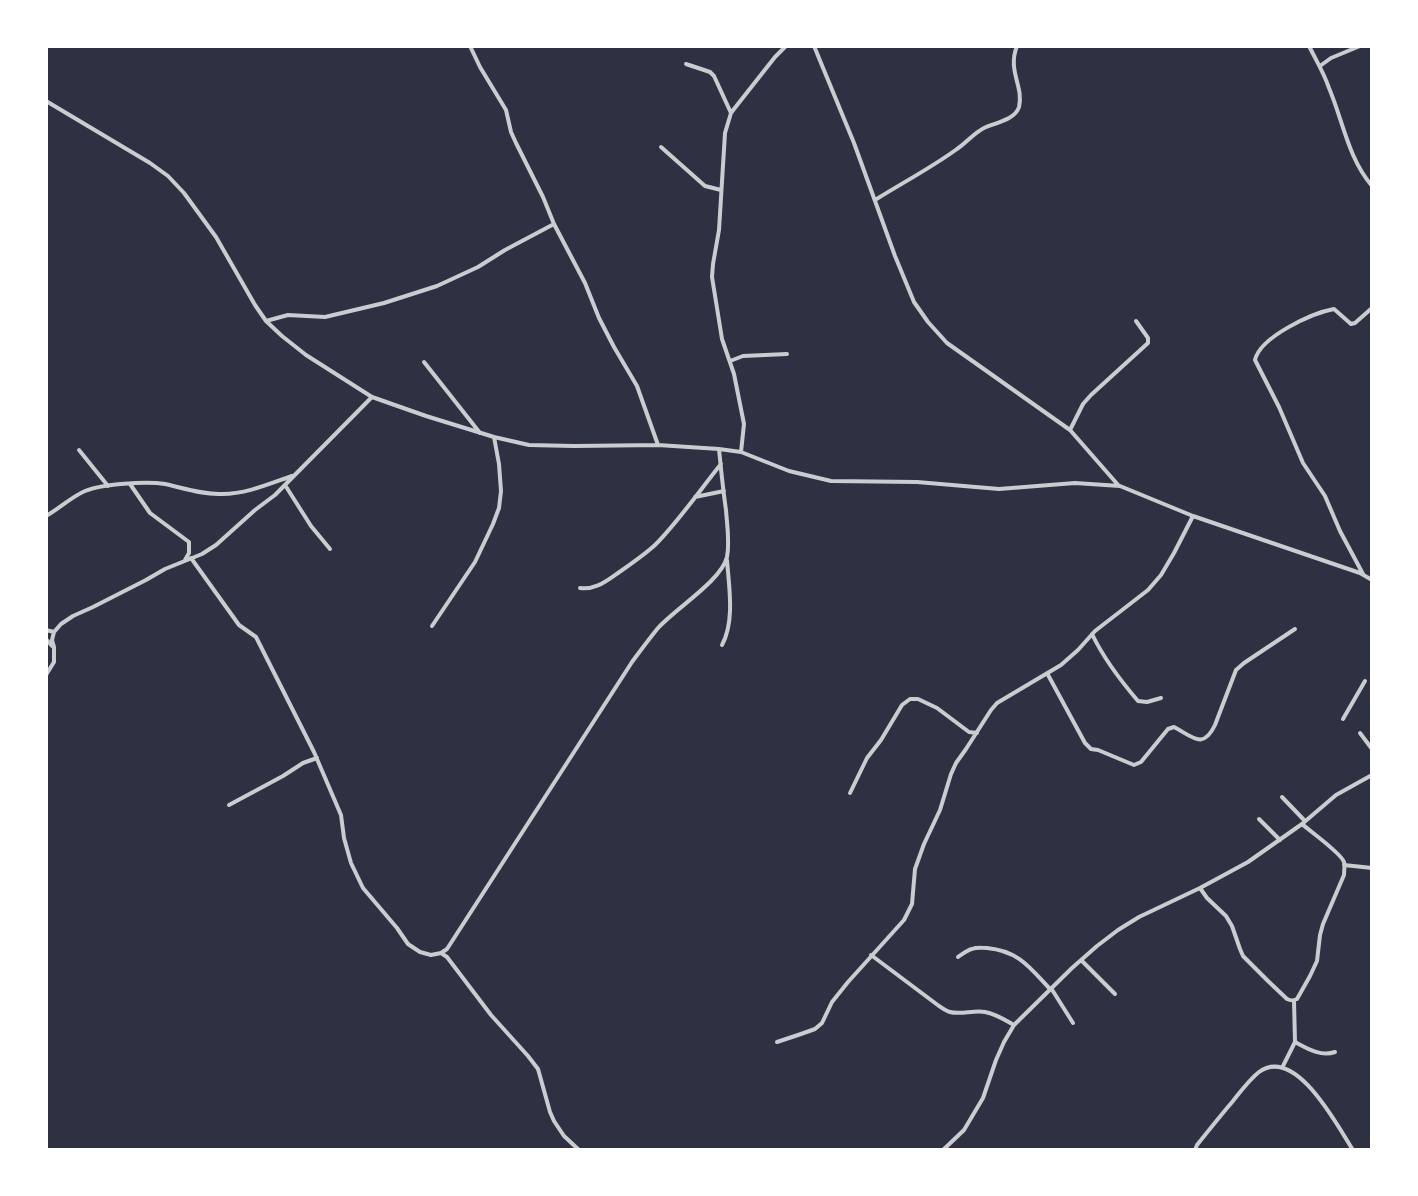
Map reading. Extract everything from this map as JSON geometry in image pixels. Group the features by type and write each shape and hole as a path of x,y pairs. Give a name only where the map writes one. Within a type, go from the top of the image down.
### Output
{"street":[{"path":"470,46 506,110 511,132 554,224 585,283 599,318 637,386 658,445"},
{"path":"740,452 744,424 734,374 722,339 712,277 719,230 725,133 731,113 775,57 786,46"},
{"path":"814,46 854,143 895,256 914,302 928,322 947,342 1070,430 1120,486"},
{"path":"875,200 956,150 981,130 1013,115 1019,108 1018,87 1013,65 1017,46"},
{"path":"1309,46 1329,87 1349,147 1358,167 1372,186"},
{"path":"1320,66 1331,58 1360,46"},
{"path":"686,64 710,72 714,76 731,113"},
{"path":"46,101 150,163 168,176 184,193 216,238 254,305 266,321 306,354 372,397 480,433 529,445 658,445 719,449 740,452 789,471 831,481 917,482 999,489 1075,483 1120,486 1193,516 1363,574 1372,580"},
{"path":"661,147 705,186 721,190"},
{"path":"266,321 288,315 325,318 384,303 437,286 478,267 505,250 554,224"},
{"path":"1363,574 1324,496 1303,462 1279,407 1255,360 1258,351 1263,346 1284,330 1307,317 1334,309 1351,324 1355,323 1372,308"},
{"path":"1070,430 1083,404 1091,395 1148,343 1148,338 1136,322"},
{"path":"730,361 743,356 787,354"},
{"path":"424,362 480,433"},
{"path":"46,674 54,662 52,640 54,632 61,624 165,569 216,545 285,485 372,397"},
{"path":"432,626 475,562 499,508 501,484 494,437"},
{"path":"719,449 727,527 730,624 722,645"},
{"path":"80,450 108,486"},
{"path":"580,588 597,587 638,559 656,544 721,464"},
{"path":"46,516 85,491 108,486 141,482 163,484 220,495 240,493 294,476"},
{"path":"130,484 150,514 189,542 189,553 185,561"},
{"path":"285,485 310,526 330,549"},
{"path":"695,497 724,491"},
{"path":"777,1042 802,1034 822,1023 832,1002 904,920 909,911 913,896 915,869 940,810 953,769 991,710 997,703 1067,660 1092,634 1148,590 1161,575 1193,516"},
{"path":"191,558 239,625 256,637 286,694 317,758 341,815 344,838 351,863 363,888 408,944 420,952 431,955 447,949 632,662 658,628 721,570 727,558"},
{"path":"1047,673 1085,744 1089,748 1134,765 1141,762 1171,727 1198,740 1205,739 1212,732 1236,670 1294,629"},
{"path":"46,630 54,632"},
{"path":"1092,634 1118,677 1138,701 1148,702 1160,698"},
{"path":"46,639 54,648"},
{"path":"1343,719 1365,681"},
{"path":"850,793 868,758 902,705 910,699 918,699 931,705 969,732 977,733"},
{"path":"1360,733 1372,749"},
{"path":"229,805 283,776 303,762 317,758"},
{"path":"943,1150 964,1130 983,1098 996,1060 1014,1025 1081,960 1118,930 1139,917 1200,888 1248,862 1303,823 1336,795 1372,774"},
{"path":"1282,797 1303,823 1337,853 1343,860 1344,865 1344,875 1320,935 1317,961 1294,1001 1296,1037 1282,1068"},
{"path":"1259,819 1280,840"},
{"path":"1344,865 1372,868"},
{"path":"1200,888 1207,898 1226,916 1243,956 1287,999 1294,1001"},
{"path":"958,957 976,948 1004,951 1023,961 1051,989 1073,1024"},
{"path":"440,953 447,957 491,1015 538,1069 554,1121 564,1136 579,1150"},
{"path":"871,956 949,1012 985,1012 1014,1025"},
{"path":"1081,960 1114,994"},
{"path":"1295,1042 1314,1052 1323,1054 1335,1052"},
{"path":"1195,1150 1196,1145 1248,1083 1260,1071 1270,1068 1289,1070 1316,1093 1329,1110 1353,1150"}]}
